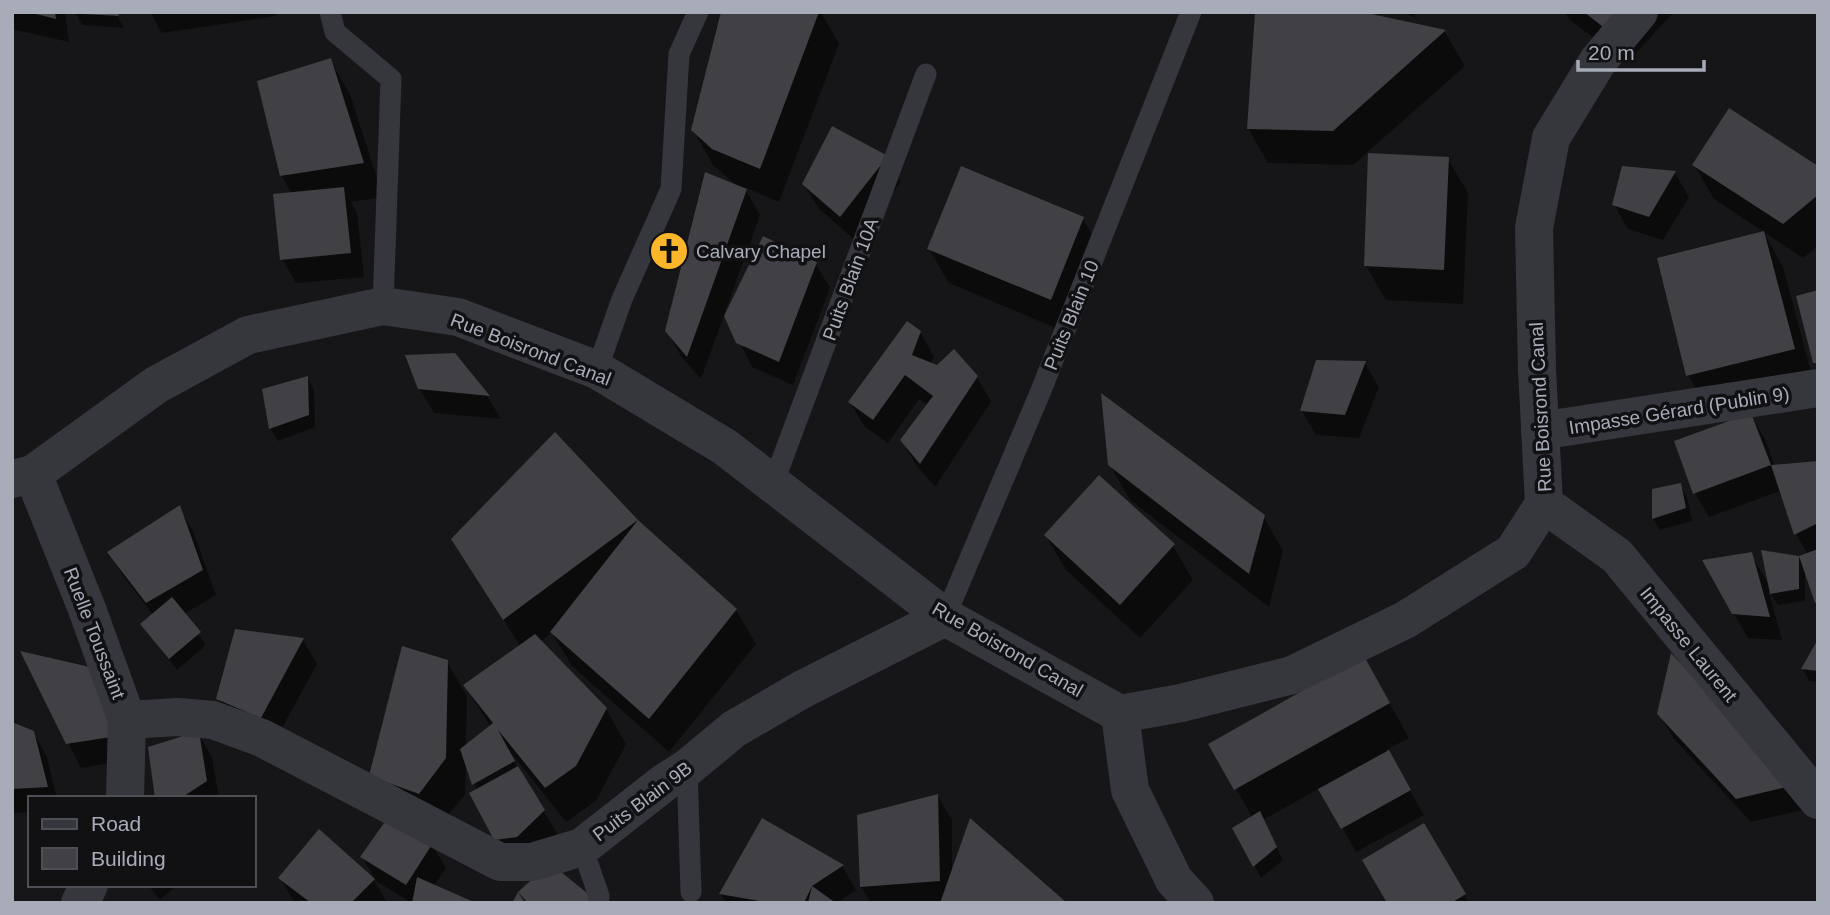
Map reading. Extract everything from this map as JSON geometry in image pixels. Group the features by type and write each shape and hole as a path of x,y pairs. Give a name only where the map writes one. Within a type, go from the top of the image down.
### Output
{"street":[{"name":"Rue Boisrond Canal","path":"23,476 156,385 248,335 383,306 458,317 597,370 725,447 945,617 1119,714 1181,703 1292,675 1405,621 1513,552 1544,504 1534,228 1551,138 1598,61 1639,12"},
{"name":"Impasse Gérard (Publin 9)","path":"1540,431 1818,388"},
{"name":"Ruelle Toussaint","path":"23,476 87,609 127,720 125,796"},
{"name":"Impasse Laurent","path":"1544,504 1617,556 1818,800"},
{"name":"Puits Blain 9B","path":"127,720 213,720 262,738 500,862 532,862 582,847 734,729 803,689 945,617"},
{"path":"1119,714 1130,790 1174,880 1195,903"},
{"path":"80,903 88,887"}],"lane":[{"path":"330,12 335,32 391,79 383,306"},
{"path":"597,370 622,299 671,189 679,54 698,12"},
{"name":"Puits Blain 10","path":"945,617 1040,393 1191,12"},
{"name":"Puits Blain 10A","path":"774,484 926,74"},
{"path":"687,768 691,892"},
{"path":"582,847 599,896 598,903"}],"building":[{"path":"55,12 56,19 32,13"},
{"path":"117,12 119,16 84,14"},
{"path":"721,12 819,12 760,169 712,149 691,130"},
{"path":"1255,12 1362,12 1446,30 1333,131 1247,129"},
{"path":"1584,12 1623,12 1607,30"},
{"path":"331,58 364,163 280,176 257,81"},
{"path":"1729,108 1818,166 1818,195 1783,224 1692,165"},
{"path":"832,126 888,156 840,217 802,184"},
{"path":"1368,153 1449,157 1444,270 1364,266"},
{"path":"961,166 1084,217 1051,300 927,249"},
{"path":"1622,166 1676,171 1649,217 1612,205"},
{"path":"705,172 747,189 687,357 665,331"},
{"path":"344,187 351,253 280,260 273,194"},
{"path":"1764,231 1795,349 1686,376 1657,258"},
{"path":"763,236 817,262 779,362 736,343 724,316"},
{"path":"1818,290 1818,363 1813,363 1796,296"},
{"path":"907,321 921,331 912,355 937,365 954,349 978,376 920,464 900,440 933,396 905,375 873,420 848,402"},
{"path":"455,353 490,396 418,389 405,355"},
{"path":"1316,360 1366,361 1345,415 1300,411"},
{"path":"308,376 309,415 269,429 262,389"},
{"path":"1101,393 1265,515 1249,574 1108,465"},
{"path":"1751,413 1771,465 1693,494 1674,441"},
{"path":"555,432 638,520 503,620 451,539"},
{"path":"1818,461 1818,523 1794,535 1771,465"},
{"path":"1099,475 1175,544 1120,605 1044,535"},
{"path":"1681,483 1686,508 1652,519 1652,489"},
{"path":"180,505 203,570 146,603 107,552"},
{"path":"638,520 737,609 649,719 550,632"},
{"path":"1818,549 1818,602 1815,603 1799,556"},
{"path":"1761,550 1799,556 1799,589 1770,594"},
{"path":"1752,552 1770,617 1732,614 1702,560"},
{"path":"172,597 201,632 169,659 140,624"},
{"path":"235,629 304,638 261,718 216,699"},
{"path":"535,634 607,708 576,766 545,788 498,730 515,761 472,785 460,749 493,723 463,685"},
{"path":"1818,639 1818,671 1801,669"},
{"path":"402,646 448,660 446,758 419,794 369,776"},
{"path":"20,651 103,670 124,735 66,744"},
{"path":"1671,653 1795,785 1736,799 1657,714"},
{"path":"1364,656 1390,703 1234,790 1208,744"},
{"path":"12,722 34,731 48,787 12,789"},
{"path":"199,731 207,781 184,796 155,796 148,747"},
{"path":"1389,750 1411,790 1341,829 1318,789"},
{"path":"518,766 545,810 517,837 494,840 469,793"},
{"path":"938,794 940,881 860,887 857,815"},
{"path":"1260,811 1277,847 1253,867 1232,828"},
{"path":"389,816 433,843 406,885 360,857"},
{"path":"762,818 844,865 812,886 804,903 772,903 719,894"},
{"path":"970,818 1067,903 940,903"},
{"path":"1424,823 1466,894 1451,903 1387,903 1362,860"},
{"path":"319,829 375,879 351,903 311,903 278,878"},
{"path":"550,863 592,897 589,903 528,903 518,892"},
{"path":"417,877 476,903 412,903"},
{"path":"812,886 836,903 808,903"},
{"path":"518,892 525,903 512,903"}],"place":[{"name":"Calvary Chapel","path":"669,251"}]}
